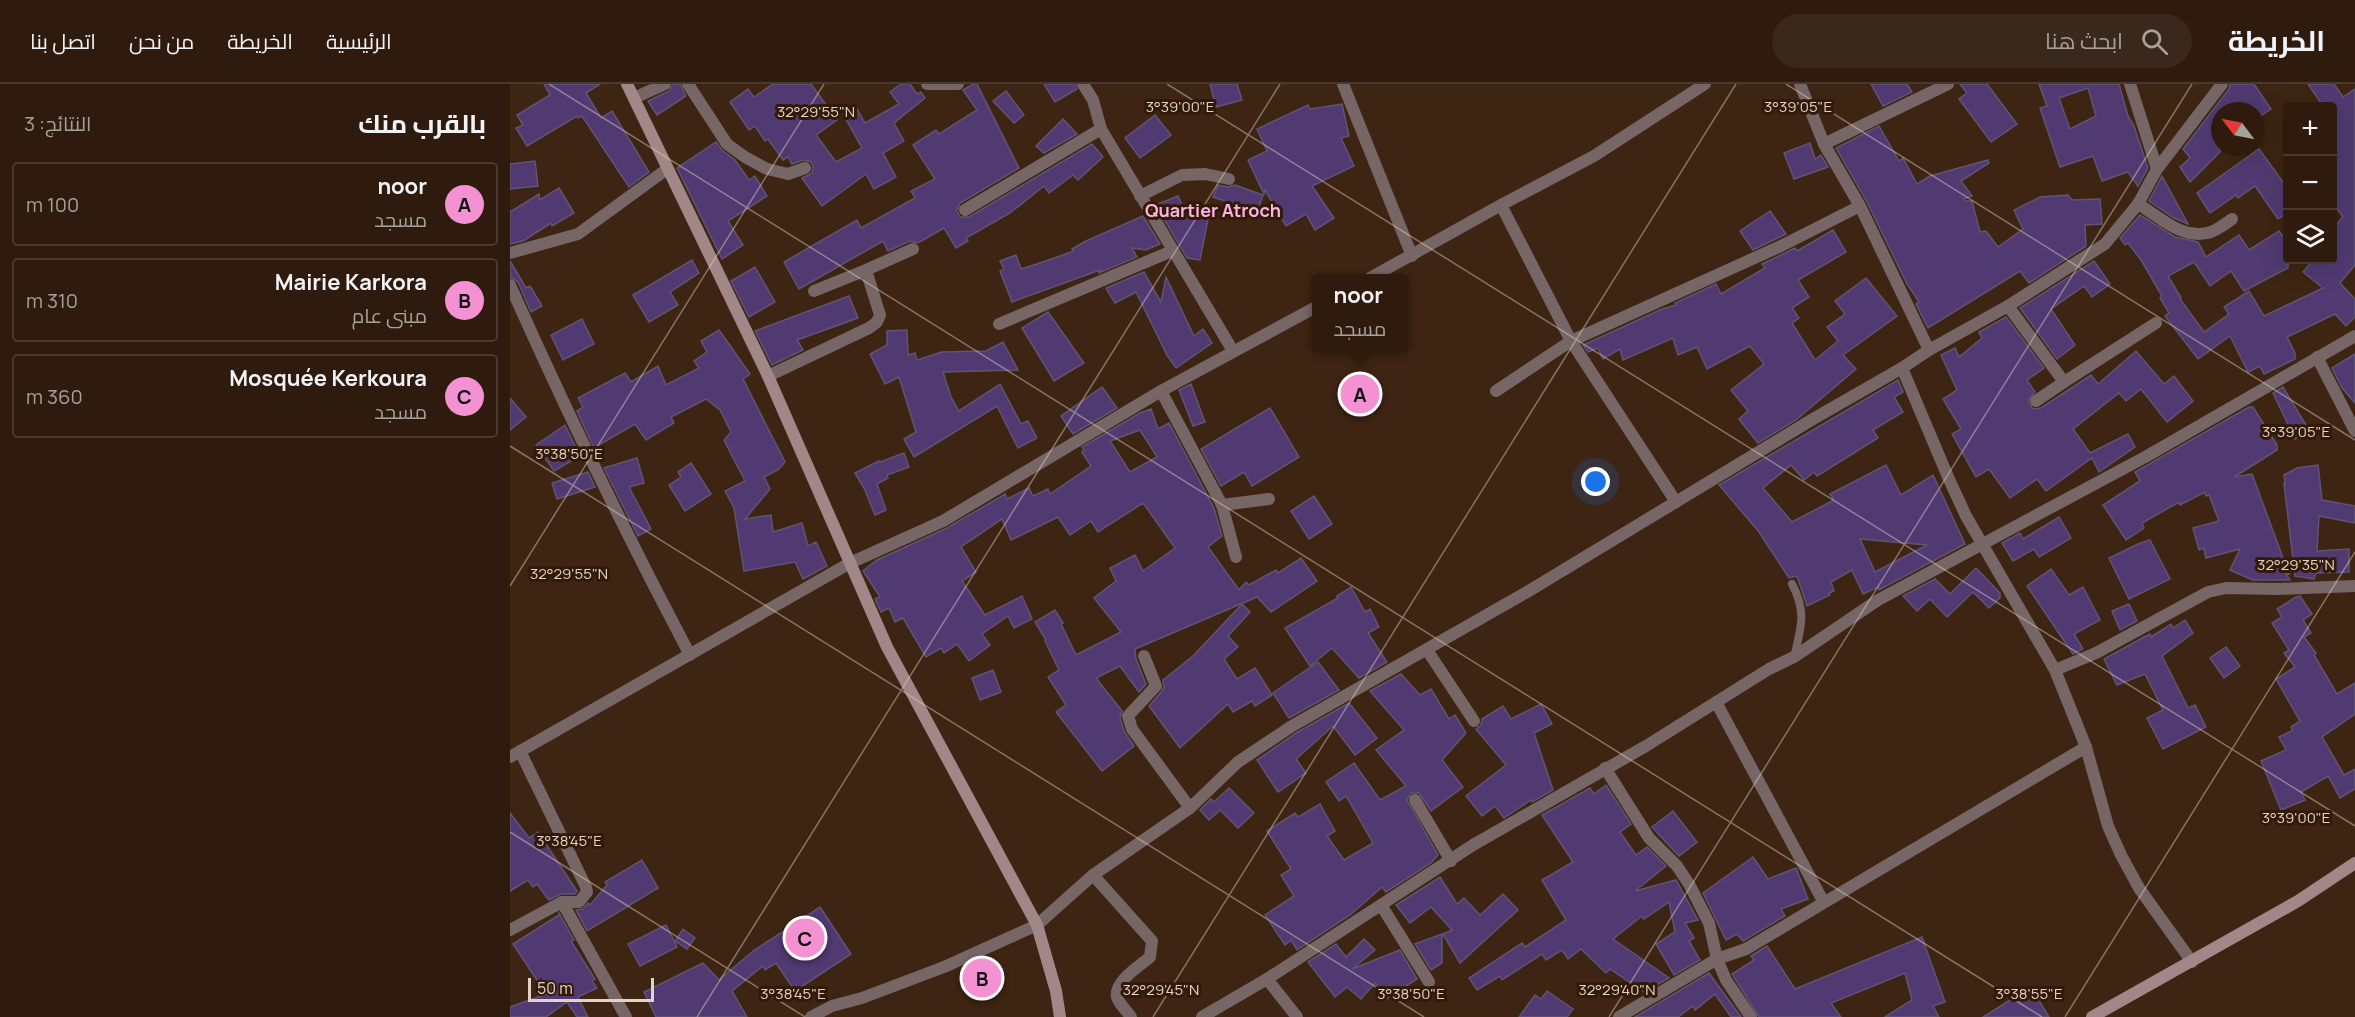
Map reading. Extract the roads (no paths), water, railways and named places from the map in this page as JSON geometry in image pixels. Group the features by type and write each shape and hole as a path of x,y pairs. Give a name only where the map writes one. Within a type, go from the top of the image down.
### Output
{"main road":[{"path":"627,84 768,376 886,647 1037,925 1056,991 1060,1017"},
{"path":"2092,1017 2298,901 2355,863"}],"street":[{"path":"634,98 665,84"},
{"path":"688,84 727,144 745,157 767,169 788,174 805,168"},
{"path":"927,84 957,84"},
{"path":"1083,84 1093,100 1101,129 1233,351"},
{"path":"1343,84 1412,256"},
{"path":"1379,274 1501,205 1594,156 1705,84"},
{"path":"1800,84 1824,144 1860,206 1929,350"},
{"path":"1824,144 1948,84"},
{"path":"2130,84 2157,169"},
{"path":"811,1017 832,1006 872,995 944,967 1037,925 1093,875 1190,808 1238,762 1292,726 1427,650 1929,350 2008,306 2105,244 2138,204 2157,169 2222,84"},
{"path":"965,210 1101,129"},
{"path":"510,254 578,234 667,169"},
{"path":"1140,196 1182,175 1204,174 1229,179"},
{"path":"2138,204 2190,235 2209,233 2232,219"},
{"path":"1501,205 1571,341 1676,502"},
{"path":"1496,391 1571,341 1772,250 1860,206"},
{"path":"814,291 912,249"},
{"path":"999,324 1172,250"},
{"path":"768,376 869,328 877,322 880,315 866,270"},
{"path":"510,285 560,396 636,552 690,655"},
{"path":"2008,306 2064,382"},
{"path":"510,930 562,903 579,902 587,892 515,754 850,563 943,521 1161,390 1312,310"},
{"path":"2036,401 2156,323"},
{"path":"1202,1017 1268,979 1483,840 1646,746 1769,669 1794,657 1878,600 1926,572 1983,544 2146,456 2355,336"},
{"path":"2317,357 2355,431"},
{"path":"1902,368 1948,477 1983,544 2055,670 2086,747 2108,826 2121,855 2139,888 2192,962"},
{"path":"1161,390 1222,505 1236,557"},
{"path":"1222,505 1269,499"},
{"path":"2055,670 2096,653 2208,592 2226,588 2278,590 2355,586"},
{"path":"1427,650 1474,721"},
{"path":"1144,656 1156,686 1128,717 1132,729 1190,808"},
{"path":"1716,702 1823,901"},
{"path":"1619,1017 1716,959 1746,949 1823,901 2086,747"},
{"path":"1605,768 1649,838 1677,866 1689,884 1708,923 1716,959 1726,980 1752,1017"},
{"path":"1415,800 1451,861"},
{"path":"1093,875 1152,941 1150,957 1125,978 1117,989 1117,999 1131,1017"},
{"path":"562,903 626,1017"},
{"path":"1381,905 1429,982"},
{"path":"1268,979 1298,1017"}],"lane":[{"path":"1792,584 1798,595 1803,621 1794,657"}],"place":[{"name":"noor","path":"1360,394"},
{"name":"Mosquée Kerkoura","path":"805,938"},
{"name":"Mairie Karkora","path":"982,978"}],"district":[{"name":"Quartier Atroch","path":"1213,211"}]}
